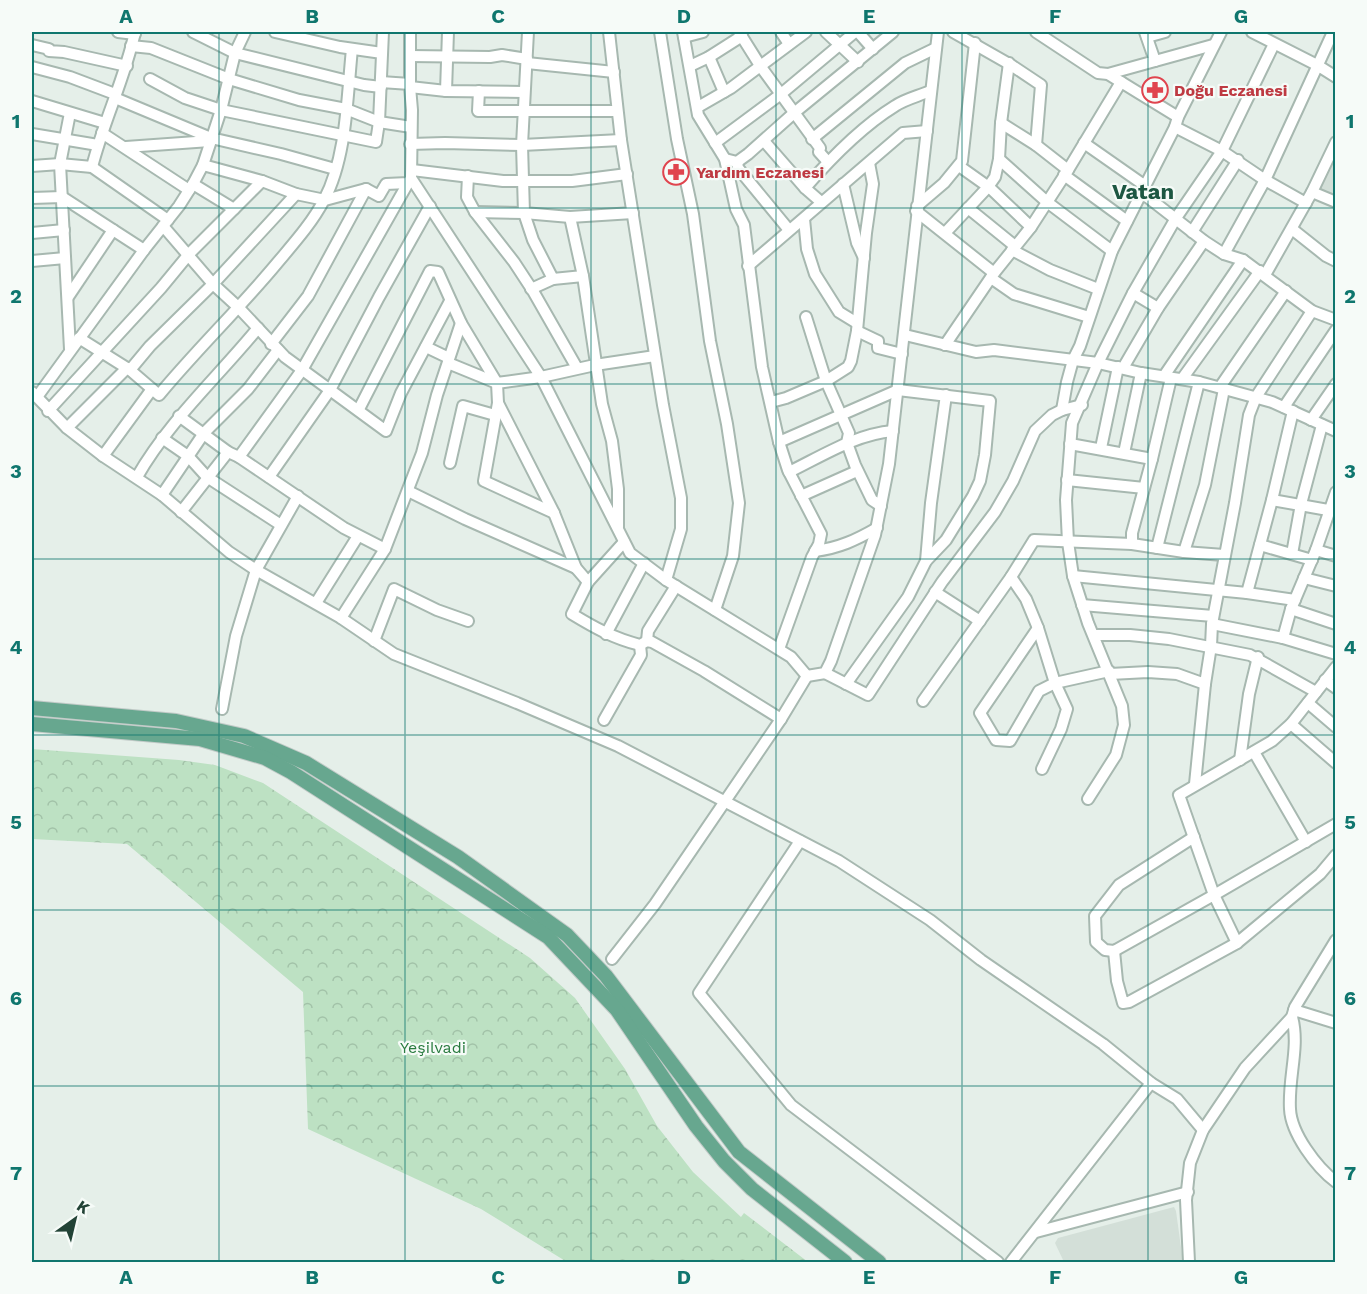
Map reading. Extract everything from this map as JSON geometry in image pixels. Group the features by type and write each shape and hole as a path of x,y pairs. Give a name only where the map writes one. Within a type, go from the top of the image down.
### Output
{"main road":[{"path":"32,708 176,721 244,736 306,763 458,857 567,935 606,976 739,1152 879,1263"},
{"path":"32,724 200,739 265,758 291,772 548,937 617,1010 696,1126 724,1161 752,1189 845,1263"}],"street":[{"path":"92,167 103,128 127,66 135,33 118,32"},
{"path":"193,32 236,53 349,81 446,91 524,92"},
{"path":"245,32 236,53 203,165 191,187 79,338 33,395 67,428 103,456 162,495 229,552 256,570 341,618 394,654 618,746 839,861 930,920 981,960 1103,1044 1151,1083 1178,1099 1203,1130"},
{"path":"275,32 313,42 382,52"},
{"path":"150,79 186,98 221,110 376,142 383,32"},
{"path":"239,457 302,370 410,177 412,110 410,32"},
{"path":"446,91 448,32"},
{"path":"528,32 522,145 525,213 533,240 553,279"},
{"path":"606,32 614,72 621,140 681,498 681,529 666,580"},
{"path":"660,32 677,139 693,214 710,341 740,503 733,556 715,610"},
{"path":"703,32 684,34 698,115 725,159 736,209 744,225 762,367 779,442 789,472 820,534 819,544 779,649"},
{"path":"781,32 789,44"},
{"path":"698,107 724,92 806,32"},
{"path":"826,32 858,62"},
{"path":"715,143 781,94 856,32 873,49"},
{"path":"737,162 893,32"},
{"path":"825,673 861,578 877,528 881,506 898,390 914,252 916,208 938,32"},
{"path":"953,32 1009,63 1041,85 1036,146"},
{"path":"1036,32 1098,73 1108,74 1213,45"},
{"path":"1155,61 1146,34 1165,32"},
{"path":"1062,410 1073,360 1112,251 1221,32"},
{"path":"1252,32 1317,65 1335,77"},
{"path":"690,66 709,57 740,34 828,162"},
{"path":"1224,254 1265,180 1317,65 1332,39"},
{"path":"916,208 937,190 962,161 975,43"},
{"path":"1088,799 1116,755 1124,725 1122,706 1073,576 1068,542 1067,480 1072,423 1082,405 1098,363 1133,293 1176,218 1222,151 1274,44"},
{"path":"32,45 49,49 49,51 64,52 127,66"},
{"path":"131,46 151,48 229,79 299,100 346,109 379,122 411,127"},
{"path":"812,139 905,63 936,48"},
{"path":"79,338 128,369 159,395 298,239 325,200 343,136 352,49"},
{"path":"410,56 490,57 502,55 527,61 614,72"},
{"path":"709,57 724,92"},
{"path":"945,233 995,177 1009,63"},
{"path":"32,67 70,78 115,96 210,140 281,154 335,169"},
{"path":"1108,74 1265,180 1306,203"},
{"path":"945,345 1047,202 1121,82"},
{"path":"479,91 478,111 617,111"},
{"path":"804,188 828,162 878,118 897,104 930,91"},
{"path":"32,102 70,113 103,128 125,147 191,187 234,209"},
{"path":"70,113 60,164 70,349"},
{"path":"1001,123 1036,146 1127,221"},
{"path":"748,266 903,133 927,131"},
{"path":"32,134 98,145"},
{"path":"125,147 210,140"},
{"path":"410,144 522,145 621,140"},
{"path":"764,141 804,188 821,202"},
{"path":"1172,378 1262,273 1292,229 1335,141"},
{"path":"1084,143 1143,188 1204,242 1224,254 1243,260 1334,327 1288,409 1272,500 1247,592"},
{"path":"725,159 737,162"},
{"path":"999,159 1047,202 1112,251"},
{"path":"1192,232 1238,160"},
{"path":"737,162 738,168 789,230"},
{"path":"771,402 826,381 848,367 851,361 873,184 868,163"},
{"path":"32,166 60,164 92,167 165,223 213,284 275,347 302,370 359,409 386,431 401,393 450,301"},
{"path":"203,165 262,181 296,194 325,200 366,189 379,196 386,184 410,177 468,176 503,181 572,181 627,174"},
{"path":"959,166 988,187 1030,226"},
{"path":"468,176 467,198 475,212 514,262 577,368"},
{"path":"410,177 541,377 630,553 666,580 791,657 807,676"},
{"path":"48,411 102,354 189,254 262,181"},
{"path":"843,184 854,232 864,259"},
{"path":"162,495 204,433 248,389 308,296 366,189"},
{"path":"1312,192 1335,202"},
{"path":"67,428 213,284 296,194"},
{"path":"32,198 62,197 144,250"},
{"path":"269,477 330,390 430,206"},
{"path":"916,208 1014,294 1089,317"},
{"path":"968,208 1013,248 1036,264 1098,289"},
{"path":"475,212 570,217 633,213"},
{"path":"570,217 583,276 602,404 612,441 620,509 618,529"},
{"path":"804,219 807,249 816,274 839,312 878,341 878,348 902,354"},
{"path":"1292,229 1335,261"},
{"path":"32,233 64,230"},
{"path":"68,297 113,230"},
{"path":"1101,448 1120,368 1204,242"},
{"path":"32,261 65,258"},
{"path":"1132,544 1132,533 1172,378 1243,260"},
{"path":"359,409 430,271 438,272 461,323 497,383 496,409 484,481 554,513"},
{"path":"531,289 553,279 583,276"},
{"path":"1184,552 1205,485 1222,388 1286,291"},
{"path":"1133,293 1158,309"},
{"path":"1195,784 1213,620 1249,416 1256,397 1312,311"},
{"path":"806,317 826,381 849,433 848,443 857,471 872,500 881,506"},
{"path":"341,618 385,549 422,453 461,323"},
{"path":"137,477 179,416 258,328"},
{"path":"904,335 976,352 994,350 1098,363 1141,373 1199,382 1256,397 1335,431"},
{"path":"426,347 448,361 497,383 656,356"},
{"path":"1124,453 1141,373"},
{"path":"1157,548 1199,382"},
{"path":"1311,420 1335,384"},
{"path":"103,456 152,389"},
{"path":"779,442 898,390 990,401 985,455 980,481 973,496 946,540 926,561 908,597 846,684"},
{"path":"926,561 931,503 946,395"},
{"path":"612,959 656,904 781,719 807,676 825,673 868,694 935,592 995,512 1013,482 1035,431 1052,415 1082,405"},
{"path":"450,463 463,406 496,409"},
{"path":"496,409 554,513 576,568 588,582"},
{"path":"179,416 228,452 358,536 385,549"},
{"path":"1292,554 1301,504 1322,425"},
{"path":"789,472 875,432 892,431"},
{"path":"162,438 188,456 207,477 281,525"},
{"path":"1070,444 1152,459"},
{"path":"181,512 228,452"},
{"path":"801,496 857,471"},
{"path":"1067,480 1144,488"},
{"path":"408,491 576,568"},
{"path":"1283,638 1335,492"},
{"path":"222,708 236,636 256,570 297,496"},
{"path":"1272,500 1328,510"},
{"path":"815,551 851,543 877,528"},
{"path":"316,603 358,536"},
{"path":"923,701 1011,577 1034,540 1132,544 1224,555"},
{"path":"624,542 588,582 572,614 606,634 644,643 704,671 781,719"},
{"path":"1260,545 1292,554 1335,556"},
{"path":"606,634 644,563"},
{"path":"1073,576 1247,592 1293,605 1335,624"},
{"path":"1011,577 1026,599 1038,628 1055,683 1067,709 1061,729 1042,769"},
{"path":"1305,578 1335,586"},
{"path":"604,720 642,655 648,631 676,586"},
{"path":"374,641 394,589 437,610 468,621"},
{"path":"935,592 980,621"},
{"path":"1082,604 1213,620 1335,654"},
{"path":"1038,628 980,713 996,740 1010,741 1039,691 1055,683 1109,673 1158,672 1177,674 1205,684"},
{"path":"1094,635 1130,635 1211,646 1258,657 1316,692"},
{"path":"1240,760 1249,694 1258,657"},
{"path":"1237,943 1214,895 1179,795 1272,741 1291,724 1335,667"},
{"path":"1325,680 1335,688"},
{"path":"1308,703 1335,727"},
{"path":"1291,724 1335,763"},
{"path":"1254,752 1306,842"},
{"path":"1194,837 1119,885 1095,916 1096,942 1105,950 1114,951 1335,824"},
{"path":"800,841 699,993 791,1105 998,1263"},
{"path":"1114,951 1117,981 1123,1003 1129,1002 1237,943 1320,874 1335,855"},
{"path":"1189,1263 1186,1200 1190,1163 1203,1130 1245,1068 1293,1014 1335,940"},
{"path":"1293,1014 1335,1023"},
{"path":"1293,1014 1296,1033 1290,1109 1294,1128 1321,1168 1335,1182"},
{"path":"1011,1263 1151,1083"},
{"path":"1036,1232 1188,1192"}],"shaded area":[{"path":"1335,152 1335,196 1318,188"},
{"path":"1174,1207 1183,1262 1064,1262 1055,1243 1058,1238"}],"green space":[{"name":"Yeşilvadi","path":"32,749 179,760 215,765 263,783 530,958 575,998 625,1069 657,1126 693,1172 741,1217 744,1213 808,1262 567,1262 481,1209 308,1129 303,992 127,844 32,839"}],"place":[{"name":"Doğu Eczanesi","path":"1155,90"},
{"name":"Yardım Eczanesi","path":"676,172"}],"district":[{"name":"Vatan","path":"1143,191"}]}
